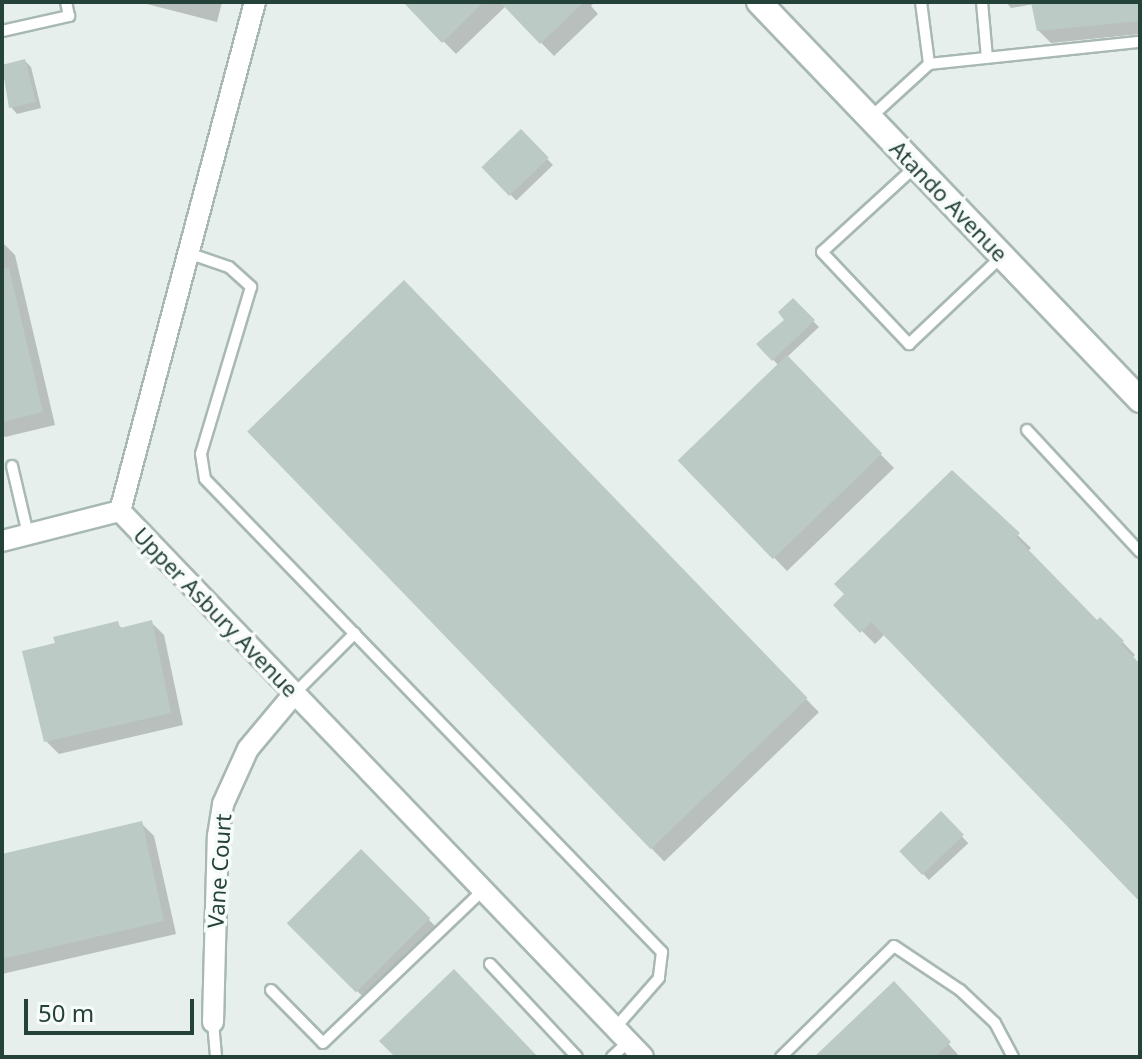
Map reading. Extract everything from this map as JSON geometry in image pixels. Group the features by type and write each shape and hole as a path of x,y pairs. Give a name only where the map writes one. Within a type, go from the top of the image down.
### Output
{"main road":[{"name":"Atando Avenue","path":"759,2 1140,400"}],"street":[{"name":"Upper Asbury Avenue","path":"255,2 120,511 643,1057"},
{"path":"2,541 120,511"},
{"name":"Vane Court","path":"213,1022 218,836 223,804 248,749 294,694"}],"lane":[{"path":"2,31 69,16 66,2"},
{"path":"921,2 929,64"},
{"path":"982,2 987,58"},
{"path":"870,118 929,64 1140,42"},
{"path":"916,166 822,252 898,333 909,344 1002,256"},
{"path":"188,253 229,267 251,287 201,454 205,479 662,952 659,978 622,1035 612,1057"},
{"path":"1027,430 1140,552"},
{"path":"12,466 28,534"},
{"path":"294,694 355,633"},
{"path":"271,990 323,1043 483,890"},
{"path":"781,1057 894,946 960,990 995,1023 1013,1057"},
{"path":"490,964 577,1057"},
{"path":"213,1022 216,1057"}],"building":[{"path":"403,2 484,2 442,43"},
{"path":"500,2 584,2 540,44"},
{"path":"1031,2 1140,2 1140,21 1037,31"},
{"path":"25,59 36,102 9,108 2,65"},
{"path":"521,129 549,158 509,196 481,167"},
{"path":"9,268 43,412 2,422 2,269"},
{"path":"404,280 808,698 651,849 247,431"},
{"path":"793,298 815,320 772,361 756,344 784,320 778,312"},
{"path":"787,355 882,454 773,559 678,461"},
{"path":"952,470 1020,533 1016,537 1097,620 1100,617 1124,641 1121,644 1140,664 1140,902 871,622 860,633 833,605 844,594 834,584"},
{"path":"152,620 171,713 44,742 22,651 55,643 53,637 118,621 120,628"},
{"path":"941,811 964,835 922,875 899,851"},
{"path":"142,821 164,921 2,959 2,854"},
{"path":"361,849 430,918 356,993 287,923"},
{"path":"454,969 538,1057 395,1057 379,1041"},
{"path":"894,981 951,1042 934,1057 814,1057"}]}
